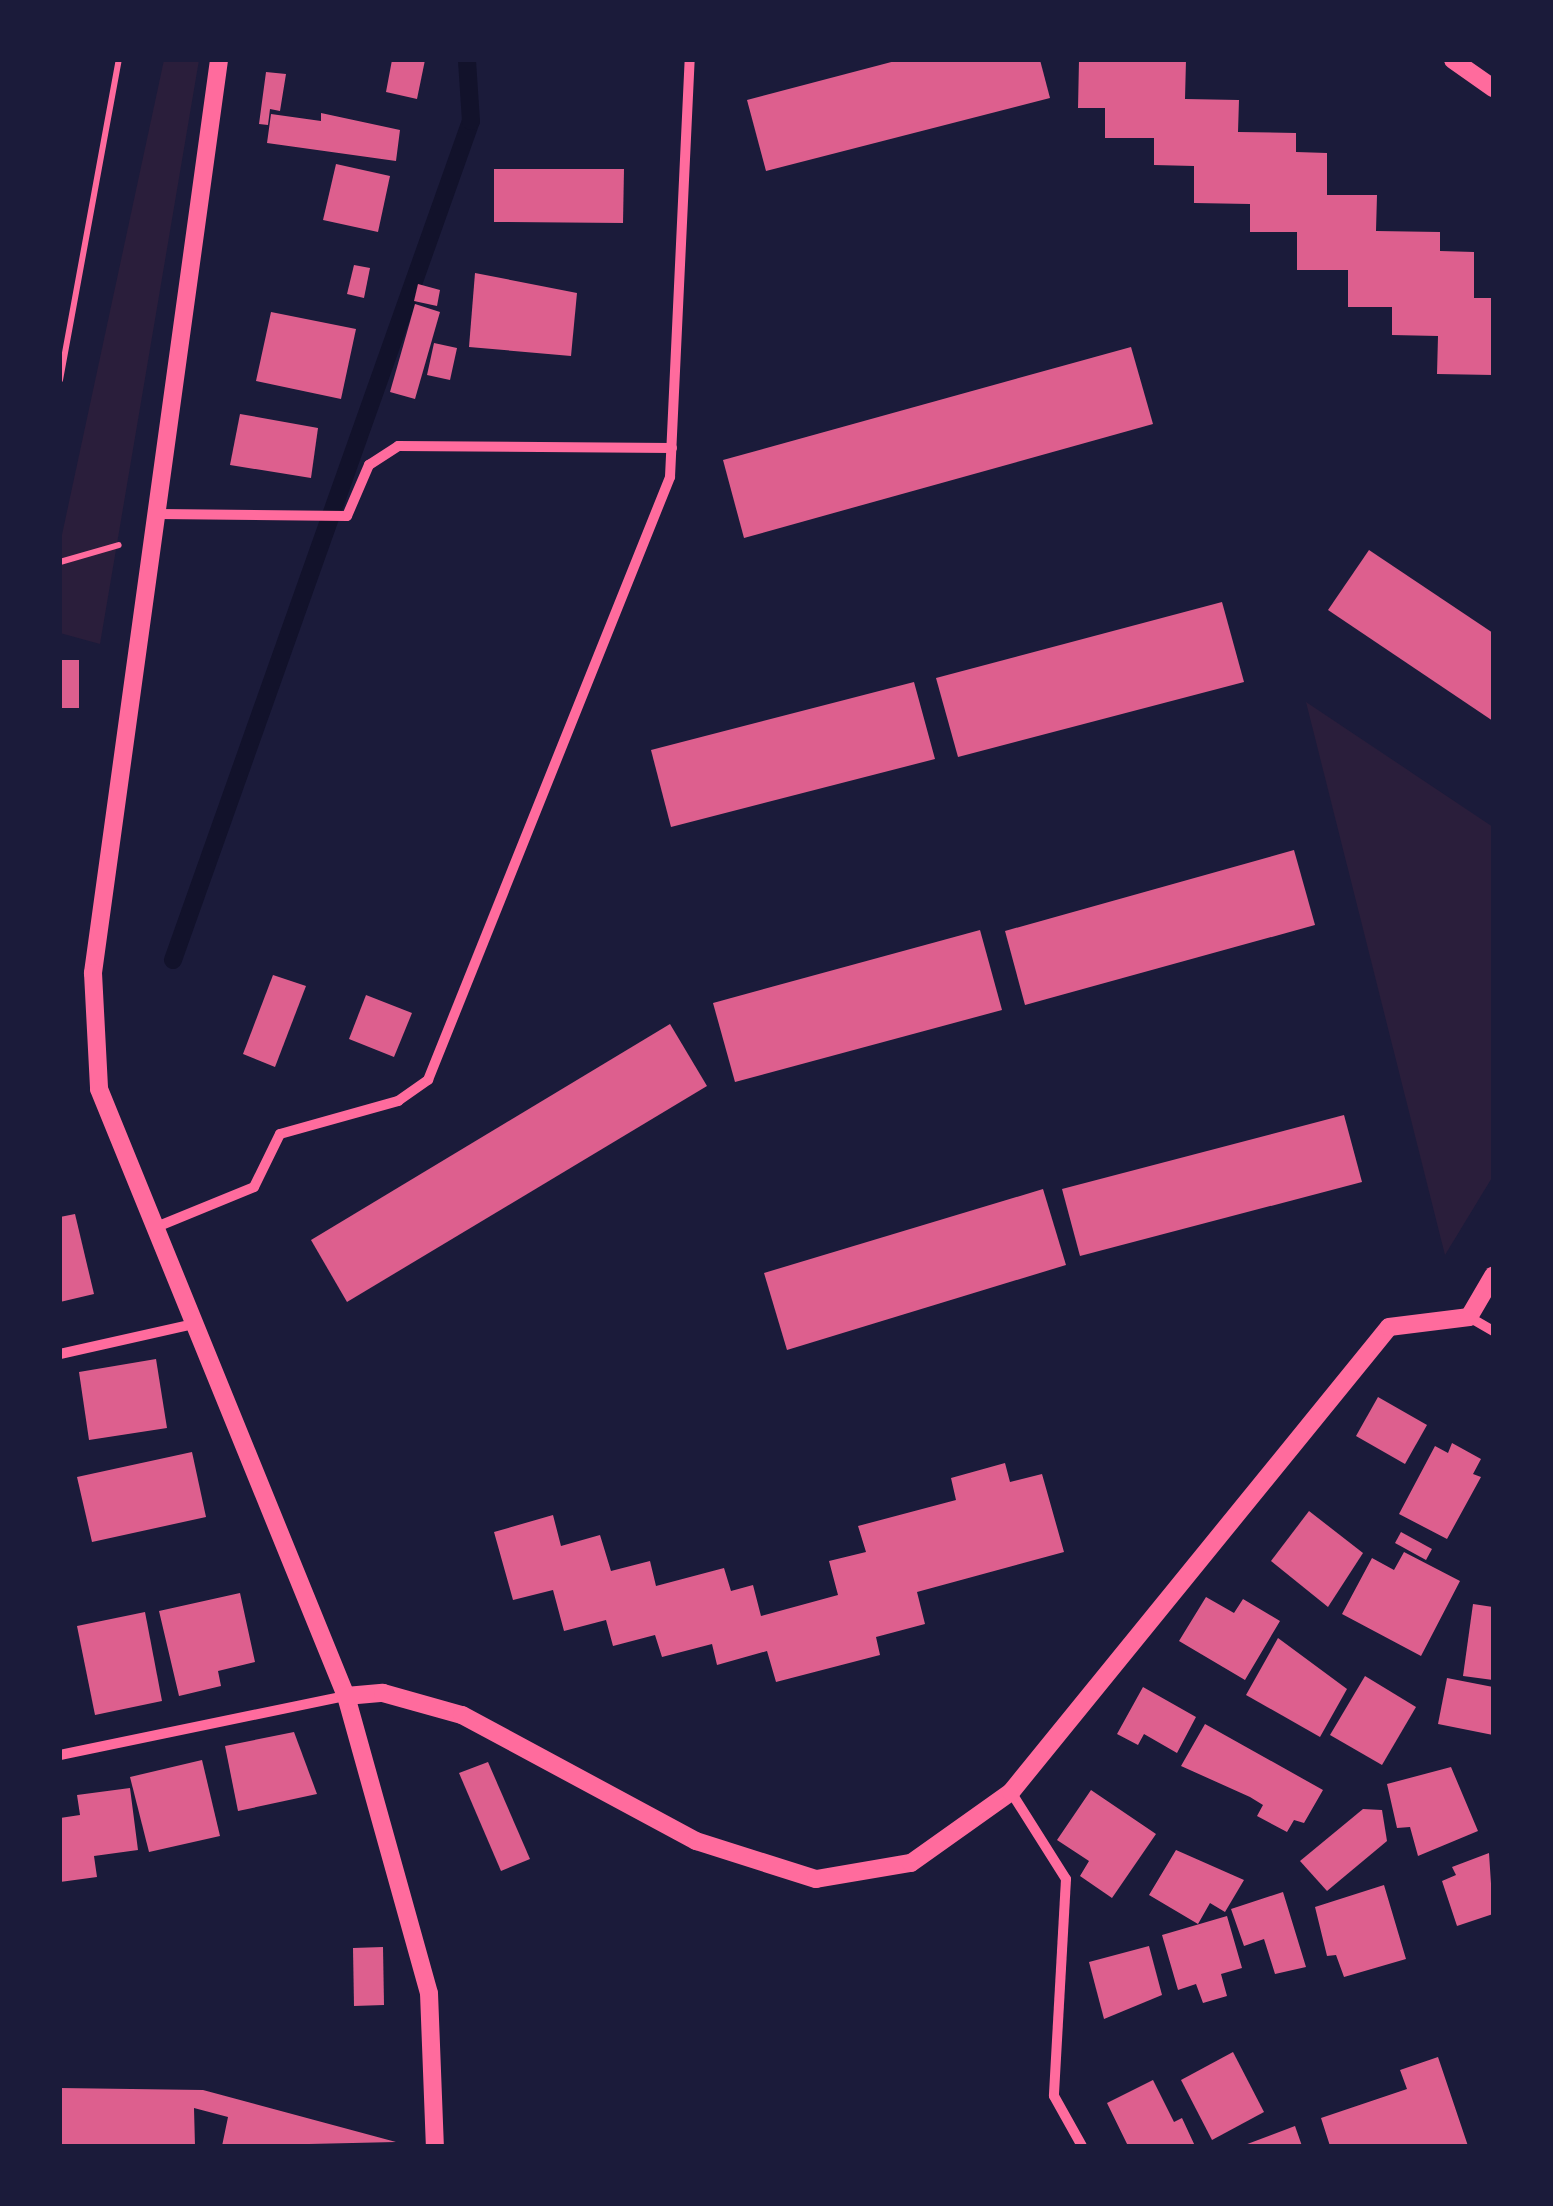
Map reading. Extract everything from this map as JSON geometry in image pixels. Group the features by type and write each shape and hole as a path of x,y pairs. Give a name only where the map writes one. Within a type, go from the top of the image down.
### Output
{"street":[{"path":"219,60 92,1022 108,1126 346,1696 429,1992 436,2146"},
{"path":"151,1229 254,1186 280,1134 398,1101 428,1080 670,477 690,60"},
{"path":"1453,60 1493,88"},
{"path":"158,514 347,516 369,465 398,446 672,448"},
{"path":"1469,1317 1493,1276"},
{"path":"60,1754 346,1696 383,1693 462,1716 696,1841 816,1879 912,1863 1012,1792 1389,1327 1469,1317 1493,1331"},
{"path":"60,1354 190,1325"},
{"path":"1012,1792 1066,1879 1054,2096 1082,2146"}],"path":[{"path":"60,380 119,60"},
{"path":"60,562 154,541"}],"shaded area":[{"path":"164,60 199,60 100,644 60,633 60,544"},
{"path":"1306,702 1493,827 1493,1176 1445,1255"}],"building":[{"path":"392,60 425,60 417,99 386,92"},
{"path":"899,60 1040,60 1050,98 766,171 747,100"},
{"path":"1079,60 1186,60 1185,99 1239,100 1238,132 1296,133 1296,152 1327,153 1327,195 1377,195 1376,231 1440,232 1440,251 1474,252 1474,298 1493,298 1493,375 1437,374 1438,336 1392,335 1392,307 1348,307 1348,270 1297,270 1297,232 1250,232 1250,204 1194,203 1194,166 1154,165 1154,138 1105,138 1105,108 1078,108"},
{"path":"266,72 286,74 280,111 270,109 268,125 259,124"},
{"path":"321,113 400,130 396,161 267,143 271,114 321,121"},
{"path":"336,164 390,176 378,232 323,220"},
{"path":"494,169 624,169 623,223 494,222"},
{"path":"354,265 370,268 364,298 347,294"},
{"path":"475,273 577,293 571,356 469,347"},
{"path":"418,284 440,290 437,306 414,301"},
{"path":"415,304 440,312 415,399 390,392"},
{"path":"271,312 356,329 341,399 256,381"},
{"path":"434,343 457,348 450,380 427,375"},
{"path":"1131,347 1153,424 744,538 723,460"},
{"path":"240,414 318,428 311,478 230,465"},
{"path":"1369,550 1493,633 1493,721 1328,610"},
{"path":"1222,602 1244,682 958,757 936,678"},
{"path":"60,660 79,660 79,708 60,708"},
{"path":"914,682 935,759 671,827 651,750"},
{"path":"1294,850 1315,925 1025,1005 1005,931"},
{"path":"980,930 1002,1010 735,1082 713,1003"},
{"path":"273,975 306,986 275,1067 243,1054"},
{"path":"366,995 412,1013 394,1057 349,1039"},
{"path":"670,1024 707,1086 347,1302 311,1240"},
{"path":"1344,1115 1362,1182 1080,1256 1062,1189"},
{"path":"1043,1189 1066,1265 787,1350 764,1273"},
{"path":"75,1214 94,1294 60,1302 60,1217"},
{"path":"156,1359 167,1428 89,1440 79,1372"},
{"path":"1378,1397 1427,1425 1405,1464 1356,1436"},
{"path":"1452,1443 1481,1459 1473,1474 1481,1477 1447,1539 1399,1514 1435,1446 1448,1453"},
{"path":"192,1452 206,1517 92,1542 77,1477"},
{"path":"1005,1463 1010,1482 1042,1474 1064,1552 917,1592 925,1624 876,1637 880,1655 776,1682 767,1651 717,1665 712,1644 662,1657 655,1635 613,1646 606,1620 564,1631 553,1590 513,1600 494,1532 553,1515 561,1546 600,1535 611,1571 650,1561 656,1586 724,1568 731,1591 753,1585 761,1616 838,1595 829,1561 866,1552 858,1526 956,1500 951,1478"},
{"path":"1309,1511 1363,1553 1328,1607 1271,1561"},
{"path":"1401,1532 1432,1549 1426,1560 1395,1543"},
{"path":"1404,1552 1460,1581 1421,1656 1342,1614 1372,1558 1394,1570"},
{"path":"240,1593 255,1662 218,1671 221,1686 179,1696 159,1611"},
{"path":"1206,1597 1234,1613 1243,1599 1280,1621 1245,1680 1179,1641"},
{"path":"1473,1604 1493,1607 1493,1680 1463,1676"},
{"path":"145,1612 162,1701 95,1715 77,1626"},
{"path":"1278,1638 1347,1689 1320,1737 1246,1695"},
{"path":"1365,1676 1416,1707 1382,1765 1330,1735"},
{"path":"1447,1678 1493,1687 1493,1735 1438,1724"},
{"path":"1143,1687 1196,1717 1177,1753 1144,1734 1138,1745 1117,1734"},
{"path":"1205,1724 1323,1790 1304,1823 1294,1820 1287,1832 1257,1816 1263,1805 1181,1766"},
{"path":"294,1732 317,1794 238,1811 225,1746"},
{"path":"202,1760 220,1836 149,1852 130,1777"},
{"path":"488,1762 530,1859 501,1871 459,1773"},
{"path":"1451,1767 1478,1831 1418,1856 1410,1827 1397,1828 1387,1784"},
{"path":"130,1788 138,1850 94,1856 97,1877 60,1882 60,1818 80,1815 77,1795"},
{"path":"1091,1790 1156,1834 1112,1898 1080,1876 1089,1861 1057,1840"},
{"path":"1363,1809 1382,1810 1387,1841 1327,1891 1300,1861"},
{"path":"1176,1850 1244,1880 1225,1912 1210,1903 1198,1924 1149,1895"},
{"path":"1489,1853 1493,1914 1457,1926 1442,1881 1456,1875 1452,1867"},
{"path":"1384,1885 1406,1959 1344,1977 1336,1955 1327,1956 1315,1907"},
{"path":"1283,1892 1306,1967 1275,1974 1264,1939 1244,1946 1231,1909"},
{"path":"1227,1916 1242,1968 1221,1974 1227,1996 1203,2003 1196,1984 1178,1990 1162,1935"},
{"path":"1149,1946 1162,1995 1104,2019 1089,1962"},
{"path":"383,1947 384,2005 354,2006 353,1948"},
{"path":"1233,2052 1264,2112 1212,2140 1181,2080"},
{"path":"1438,2057 1468,2146 1330,2146 1321,2118 1407,2089 1400,2070"},
{"path":"1153,2080 1174,2122 1182,2118 1195,2146 1128,2146 1107,2103"},
{"path":"60,2088 203,2090 396,2142 222,2146 228,2117 194,2108 195,2146 60,2146"},
{"path":"1295,2126 1302,2146 1242,2146"}],"waterway":[{"path":"173,960 471,121 467,60"}]}
